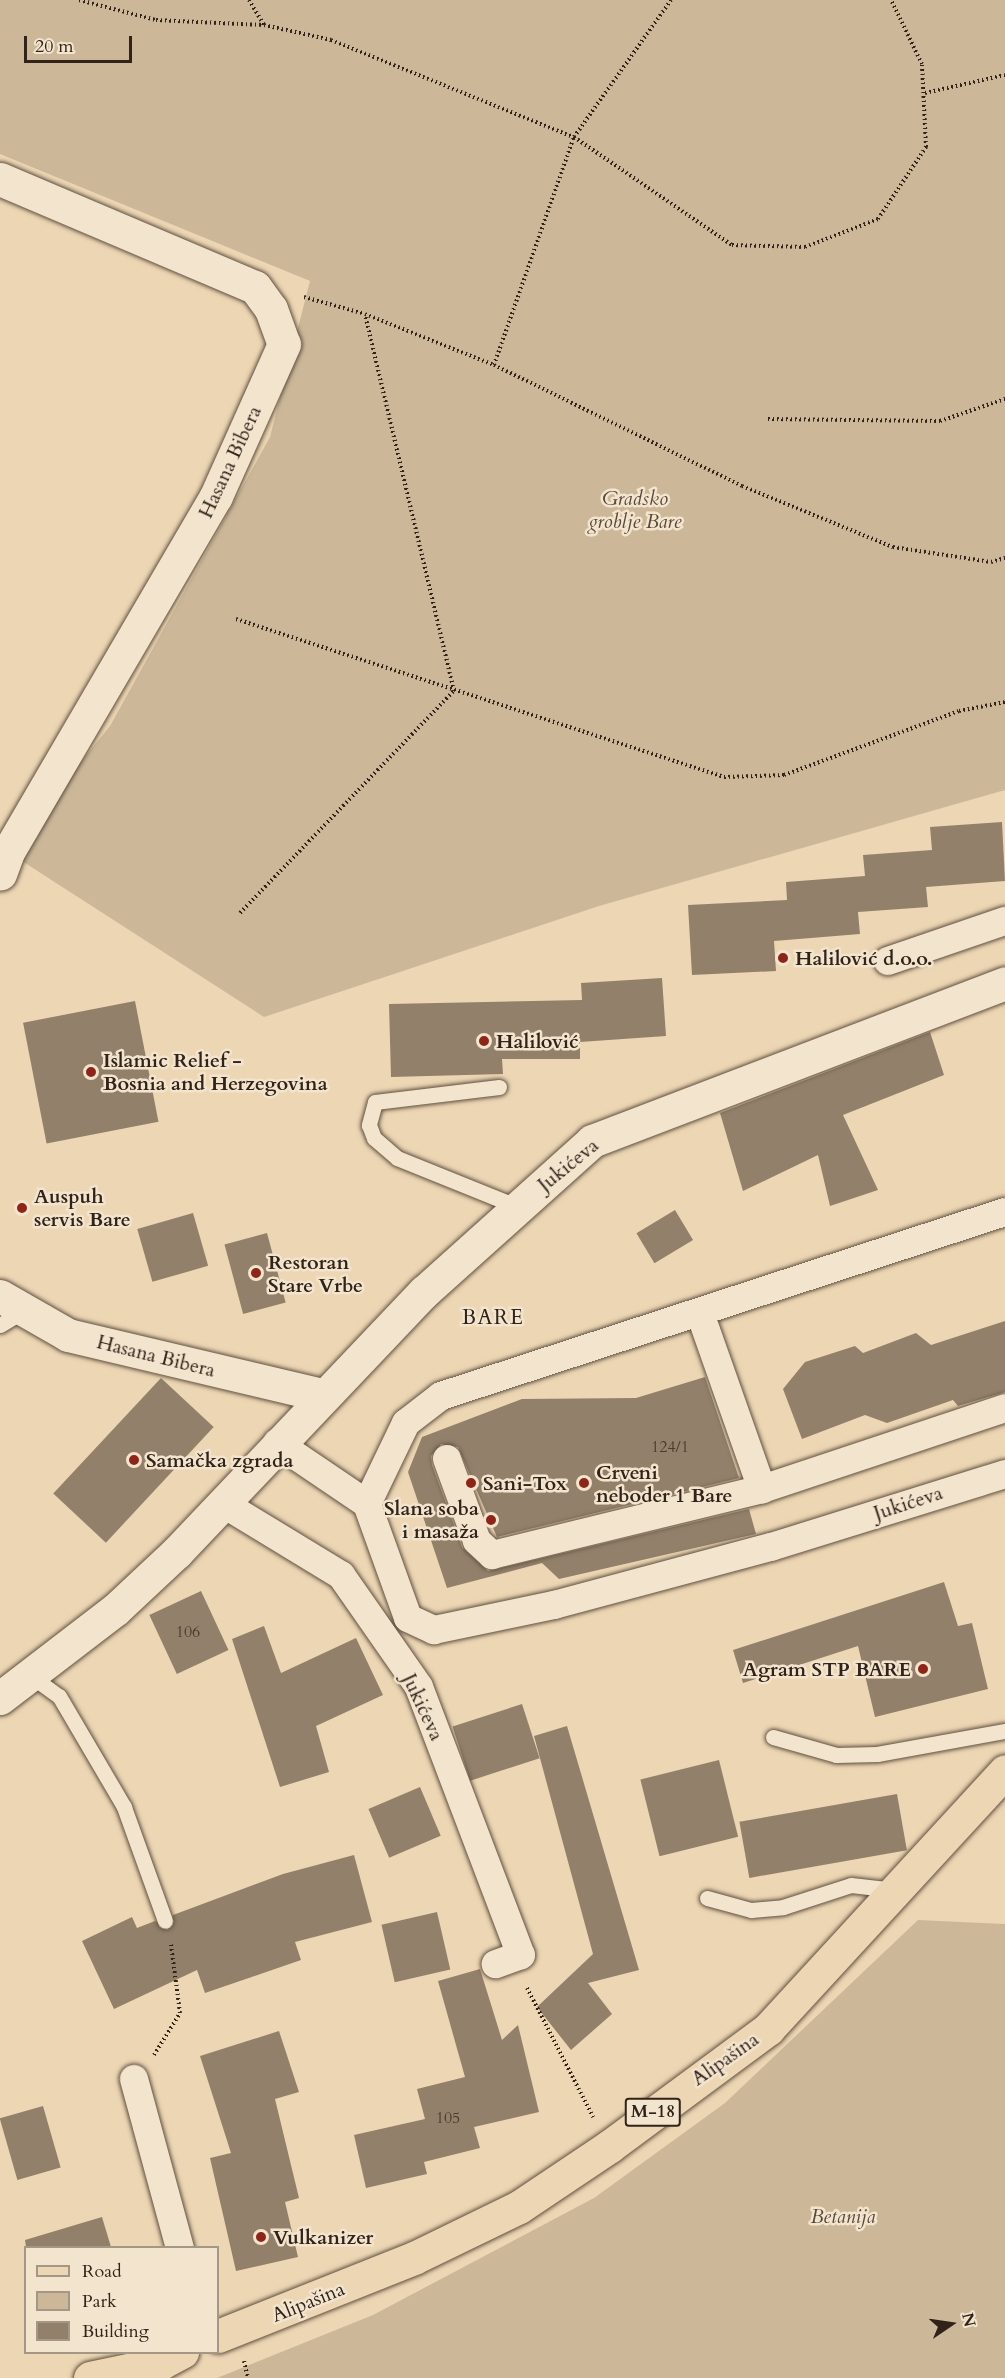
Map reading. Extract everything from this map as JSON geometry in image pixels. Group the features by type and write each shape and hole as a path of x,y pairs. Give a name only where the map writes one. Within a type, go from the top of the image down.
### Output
{"main road":[{"name":"Alipašina","path":"219,2336 414,2258 519,2207 610,2146 768,2029 898,1891 1005,1771"},
{"path":"90,2378 161,2363 178,2354"}],"street":[{"name":"Hasana Bibera","path":"0,178 255,287 271,309 284,344 216,496 8,852 0,874"},
{"path":"888,961 1005,921"},
{"name":"Jukićeva","path":"0,1698 116,1609 224,1504 321,1395 518,1207 592,1141 1005,983"},
{"path":"277,1443 367,1504 406,1423 441,1396 1005,1212"},
{"name":"Hasana Bibera","path":"7,1311 68,1335 321,1395"},
{"path":"700,1313 762,1489"},
{"path":"447,1459 477,1541 492,1556 762,1489 1005,1408"},
{"name":"Jukićeva","path":"367,1504 408,1618 434,1630 554,1605 771,1547 1005,1474"},
{"name":"Jukićeva","path":"224,1504 341,1575 419,1687 508,1960"},
{"path":"134,2079 180,2246"}],"lane":[{"path":"500,1087 375,1102 369,1125 374,1138 397,1158 518,1207"},
{"path":"31,1676 59,1696 124,1807 165,1921"},
{"path":"773,1737 836,1755 877,1754 1005,1731"},
{"path":"707,1898 751,1910 783,1907 850,1885 898,1891"}],"path":[{"path":"79,0 156,20 264,25 331,40 574,137 732,245 805,247 878,219 926,147 922,64 891,0"},
{"path":"249,0 264,25"},
{"path":"494,365 574,137 671,0"},
{"path":"925,93 1005,75"},
{"path":"271,309 298,295 365,314 494,365 742,486 893,547 992,562 1005,558"},
{"path":"365,314 453,692"},
{"path":"768,419 940,421 1005,399"},
{"path":"236,619 453,692 724,777 784,775 959,711 1005,702"},
{"path":"240,913 453,692"},
{"path":"134,2079 180,2013 180,1985 165,1921"},
{"path":"508,1960 610,2146"}],"green space":[{"name":"Gradsko groblje Bare","path":"0,0 1005,0 1005,790 599,906 264,1017 8,852 110,726 270,437 310,281 0,154"},
{"name":"Betanija","path":"918,1920 1005,1924 1005,2378 217,2378 373,2315 594,2198 725,2103"}],"building":[{"path":"1002,822 1005,881 926,887 928,907 858,912 860,934 774,941 776,971 692,975 688,905 787,900 786,882 865,876 863,855 932,850 930,827"},
{"path":"662,978 666,1036 580,1042 580,1059 502,1059 503,1074 391,1077 389,1004 582,1000 581,983"},
{"name":"Islamic Relief - Bosnia and Herzegovina","path":"135,1001 158,1122 47,1143 23,1023"},
{"path":"930,1032 944,1075 843,1115 878,1190 830,1206 818,1155 743,1191 720,1113"},
{"path":"675,1210 693,1240 654,1263 636,1233"},
{"path":"193,1213 208,1266 152,1282 137,1229"},
{"name":"Restoran Stare Vrbe","path":"267,1233 286,1303 243,1314 224,1244"},
{"path":"1005,1321 1005,1392 958,1406 953,1400 887,1423 865,1415 802,1439 783,1389 805,1362 855,1346 863,1353 916,1333 931,1345"},
{"path":"705,1377 739,1478 497,1537 458,1447 441,1444 431,1456 432,1465 462,1547 488,1571 749,1509 756,1534 559,1579 542,1563 447,1588 408,1472 422,1437 522,1399 636,1398"},
{"name":"Samačka zgrada","path":"161,1378 214,1427 106,1543 53,1494"},
{"path":"944,1582 958,1626 972,1623 988,1689 875,1717 858,1646 743,1683 733,1650"},
{"path":"201,1591 228,1650 177,1674 149,1615"},
{"path":"264,1626 281,1673 356,1638 383,1695 316,1726 329,1772 280,1787 232,1639"},
{"path":"522,1704 540,1758 470,1781 453,1727"},
{"path":"567,1726 639,1970 588,1983 612,2014 571,2050 537,2007 593,1954 534,1736"},
{"path":"719,1760 738,1837 660,1856 640,1780"},
{"path":"420,1787 441,1836 389,1858 368,1809"},
{"path":"897,1794 907,1850 749,1878 739,1822"},
{"path":"354,1855 372,1922 295,1942 301,1960 205,1993 197,1970 114,2009 82,1941 132,1917 137,1928 155,1921 168,1930 173,1915 283,1874"},
{"path":"437,1912 450,1969 395,1982 381,1925"},
{"path":"480,1969 502,2040 518,2025 539,2112 474,2127 480,2148 424,2162 427,2174 366,2188 354,2135 425,2119 417,2089 465,2077 438,1981"},
{"path":"279,2031 299,2092 275,2099 299,2198 285,2202 298,2257 236,2271 210,2158 231,2153 200,2056"},
{"path":"43,2106 61,2168 17,2180 0,2118"},
{"path":"102,2217 111,2246 26,2246 25,2240"}],"place":[{"name":"Halilović d.o.o.","path":"783,958"},
{"name":"Halilović","path":"484,1041"},
{"name":"Islamic Relief - Bosnia and Herzegovina","path":"91,1072"},
{"name":"Auspuh servis Bare","path":"22,1208"},
{"name":"Restoran Stare Vrbe","path":"256,1273"},
{"name":"Samačka zgrada","path":"134,1460"},
{"name":"Sani-Tox","path":"471,1483"},
{"name":"Crveni neboder 1 Bare","path":"584,1483"},
{"name":"Slana soba i masaža","path":"491,1520"},
{"name":"Agram STP BARE","path":"923,1669"},
{"name":"Vulkanizer","path":"261,2237"}],"district":[{"name":"BARE","path":"493,1318"}]}
